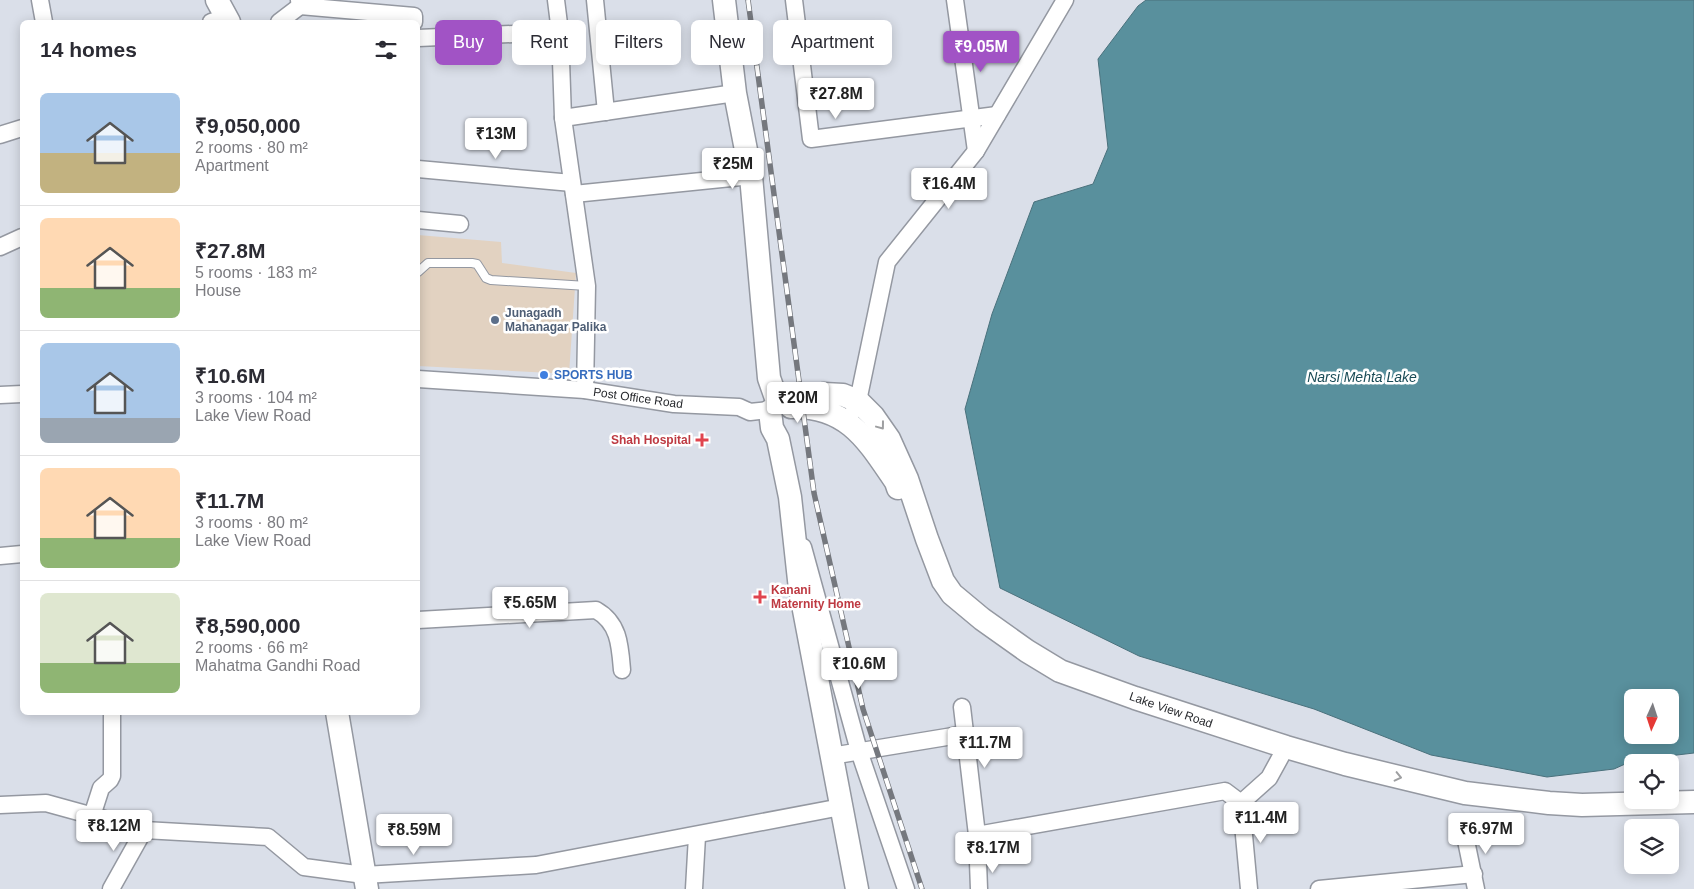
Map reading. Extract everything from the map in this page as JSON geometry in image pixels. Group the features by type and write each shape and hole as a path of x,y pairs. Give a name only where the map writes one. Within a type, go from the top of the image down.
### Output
{"main road":[{"path":"724,0 735,93 750,176 774,402 779,426 778,439 790,497 800,589 857,889"},
{"path":"774,402 824,394 843,395 858,401"},
{"name":"Lake View Road","path":"858,401 873,416 889,439 907,479 942,581 952,594 964,604 1027,651 1060,671 1284,753"},
{"path":"774,402 821,410 836,415 849,424"},
{"name":"Lake View Road","path":"849,424 868,441 896,482 913,530 925,577 949,611 1058,682 1284,753 1346,764 1462,808 1558,817 1694,814"},
{"path":"338,715 366,882"},
{"name":"Lake View Road","path":"1462,808 1549,803 1582,805 1694,802"}],"street":[{"path":"40,0 44,20"},
{"path":"556,0 558,20"},
{"path":"595,0 606,112"},
{"path":"794,0 811,139 997,116"},
{"path":"955,0 976,151"},
{"path":"849,424 858,401 887,262 976,151 1065,0"},
{"path":"281,20 302,2 414,16 414,20"},
{"path":"420,38 512,34"},
{"path":"561,65 563,118 586,286 585,390"},
{"path":"563,118 735,93"},
{"path":"0,135 20,129"},
{"path":"420,168 573,189 750,176"},
{"path":"420,220 460,224"},
{"path":"0,247 20,238"},
{"name":"Post Office Road","path":"420,379 585,390 674,404 739,407 749,402 774,402"},
{"path":"0,396 20,394"},
{"path":"790,497 859,751 906,889"},
{"path":"0,556 20,554"},
{"path":"420,620 596,610 606,615 614,628 621,650 622,670"},
{"path":"962,707 977,835 979,889"},
{"path":"92,816 101,788 112,776 112,715"},
{"path":"832,756 965,734"},
{"path":"1241,803 1269,778 1284,753"},
{"path":"977,835 1225,791 1241,803 1249,889"},
{"path":"0,805 46,803 144,830 268,837 304,867 366,882 536,865 841,808"},
{"path":"1319,889 1475,882 1462,808"},
{"path":"111,889 144,830"},
{"path":"694,889 697,836"}],"lane":[{"path":"420,270 428,263 472,262 477,264 486,278 491,280 586,286"}],"shaded area":[{"name":"Junagadh Mahanagar Palika","path":"420,235 501,242 502,263 576,273 569,374 420,366"}],"water":[{"name":"Narsi Mehta Lake","path":"1146,0 1694,0 1694,753 1679,755 1624,754 1624,764 1614,769 1547,777 1431,755 1314,709 1139,656 1000,588 965,409 992,314 1034,202 1093,184 1108,148 1098,59 1138,6"}],"railway":[{"path":"748,0 814,493 863,709 922,889"}],"place":[{"name":"Junagadh Mahanagar Palika","path":"495,320"},
{"name":"SPORTS HUB","path":"544,375"},
{"name":"Shah Hospital","path":"702,440"},
{"name":"Kanani Maternity Home","path":"760,597"}]}
